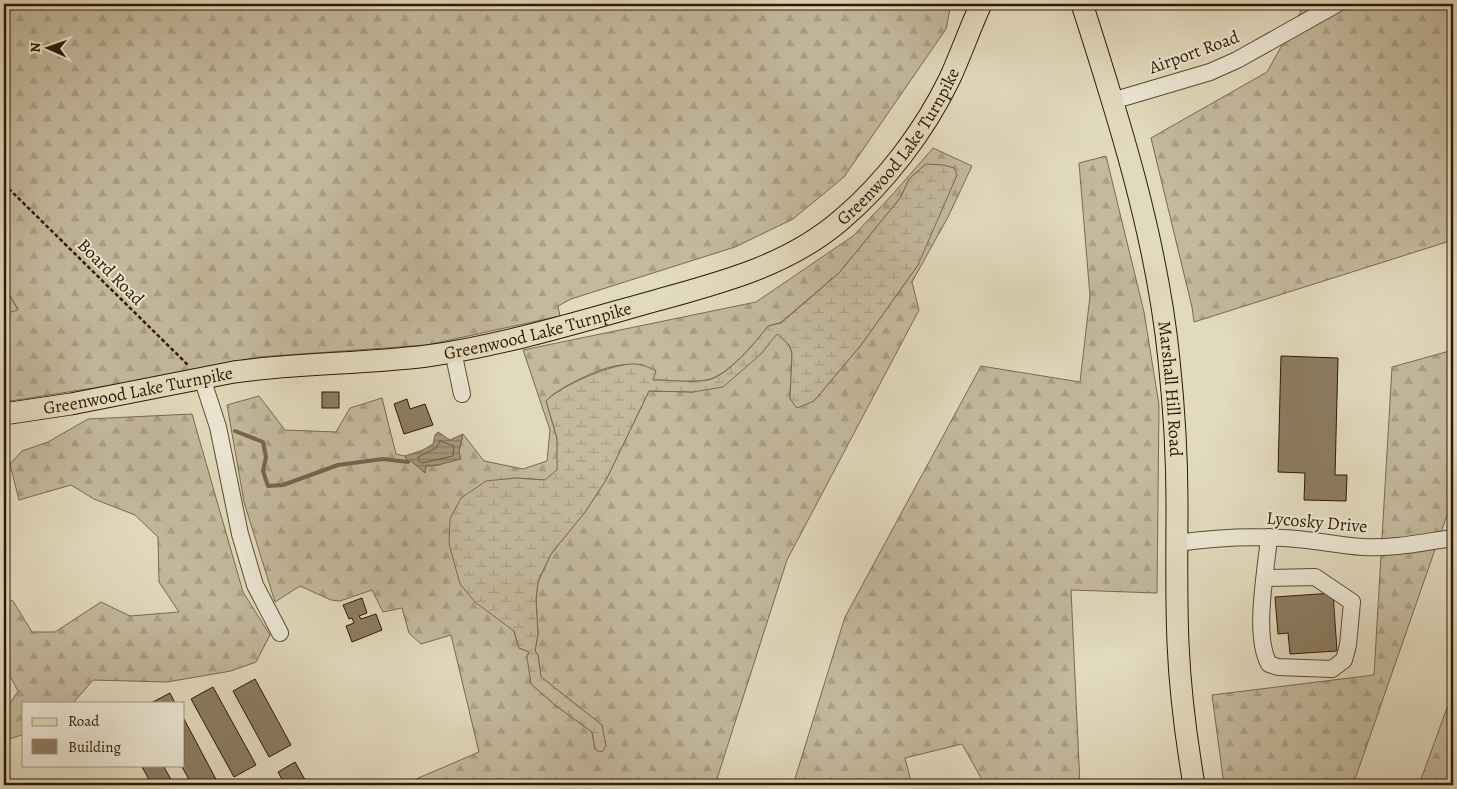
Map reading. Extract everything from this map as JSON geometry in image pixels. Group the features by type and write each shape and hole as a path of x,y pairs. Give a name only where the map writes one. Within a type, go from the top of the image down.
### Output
{"main road":[{"name":"Greenwood Lake Turnpike","path":"963,45 971,4"},
{"name":"Greenwood Lake Turnpike","path":"4,414 72,404 261,368 398,359 453,351 555,329 714,285 746,274 809,244 843,219 883,178 916,136 938,101 981,4"},
{"name":"Marshall Hill Road","path":"1082,4 1112,101 1150,248 1161,303 1169,359 1174,430 1177,501 1178,643 1182,701 1194,785"}],"street":[{"name":"Airport Road","path":"1112,101 1210,72 1237,60 1337,4"},
{"path":"453,351 462,394"},
{"path":"202,378 218,427 240,534 255,585 280,633"},
{"name":"Lycosky Drive","path":"1177,542 1210,538 1269,538 1320,541 1362,547 1384,547 1453,538"},
{"path":"1265,578 1315,577 1352,602 1348,645 1344,660 1332,669 1278,667 1269,664 1264,654 1260,633 1265,578 1269,538"}],"path":[{"name":"Board Road","path":"4,184 202,378"}],"green space":[{"path":"4,4 951,4 946,29 844,177 793,219 735,247 571,299 558,306 560,316 427,345 259,357 145,380 4,402 4,314 18,309 4,286"},
{"path":"1305,4 1453,4 1453,240 1194,322 1151,138 1267,72"},
{"path":"933,148 972,166 948,217 912,282 919,310 787,560 715,785 402,785 479,752 451,635 421,644 409,633 402,608 383,612 372,590 340,601 331,600 300,586 275,602 244,502 227,405 259,396 285,430 336,432 350,408 382,398 396,454 405,456 408,462 411,461 425,472 426,466 438,465 459,451 463,434 484,461 523,469 547,461 550,430 523,350 756,302 853,236","holes":["926,164 918,265 861,345 814,401 790,399 792,353 789,345 777,333 761,354 693,392 649,391 606,480 585,512 551,554 538,582 536,599 538,634 535,651 538,655 541,677 602,725 595,749 592,732 555,705 531,684 529,652 519,648 514,631 515,478 545,480 558,470 557,438 546,401 559,390 578,380 619,365 643,365 652,380 700,381 715,377 732,365 749,349 768,326 780,323 839,273 901,197 909,179"]},
{"path":"1106,156 1144,312 1159,405 1157,593 1071,590 1080,785 985,785 962,744 905,758 912,785 793,785 845,617 981,366 1080,382 1090,296 1079,163"},
{"path":"926,164 944,165 954,168 957,175 918,265 861,345 814,401 797,408 790,399 792,353 789,345 777,334 761,354 723,387 693,392 649,391 606,480 585,512 551,554 538,581 536,599 538,634 535,651 538,655 541,677 602,725 606,746 603,751 599,752 595,749 592,732 555,705 531,684 527,657 529,652 519,648 514,631 475,602 460,584 449,544 450,519 461,498 486,481 515,478 545,480 557,470 557,438 546,401 574,382 613,367 634,364 656,371 653,380 701,381 716,377 724,372 741,358 768,326 781,323 839,273 901,197 909,179"},
{"path":"4,286 18,310 4,314"},
{"path":"1453,350 1453,498 1353,785 1224,785 1212,695 1374,675 1392,367"},
{"path":"192,414 243,592 270,635 256,662 231,671 167,682 93,680 74,702 22,702 22,735 4,741 4,713 18,691 4,665 4,597 13,601 32,632 55,632 101,602 130,616 179,612 159,582 158,537 135,515 94,499 71,485 19,500 10,464 22,451 48,442 88,419"},
{"path":"1453,691 1453,785 1419,785"}],"water":[{"path":"438,432 450,440 463,434 459,451 461,459 426,466 425,473 411,461 408,462 405,456 423,450 433,444 435,435"}],"building":[{"path":"1281,356 1338,358 1335,475 1347,475 1346,501 1304,500 1305,473 1278,472"},
{"path":"322,392 339,392 339,408 322,408"},
{"path":"407,399 410,409 425,404 433,425 404,434 394,404"},
{"path":"1333,593 1337,651 1290,654 1288,633 1278,634 1275,597"},
{"path":"362,598 367,613 359,616 361,619 376,614 382,630 352,642 346,626 354,623 352,618 349,619 343,605"},
{"path":"255,679 291,745 269,757 233,691"},
{"path":"213,687 256,765 234,777 191,699"},
{"path":"170,693 174,702 153,702"},
{"path":"185,721 219,785 192,785 182,766 185,766"},
{"path":"295,762 308,785 285,785 278,772"},
{"path":"142,766 164,766 174,785 152,785"}],"waterway":[{"path":"235,431 263,442 266,457 263,471 268,486 283,485 338,465 383,459 408,462"}]}
